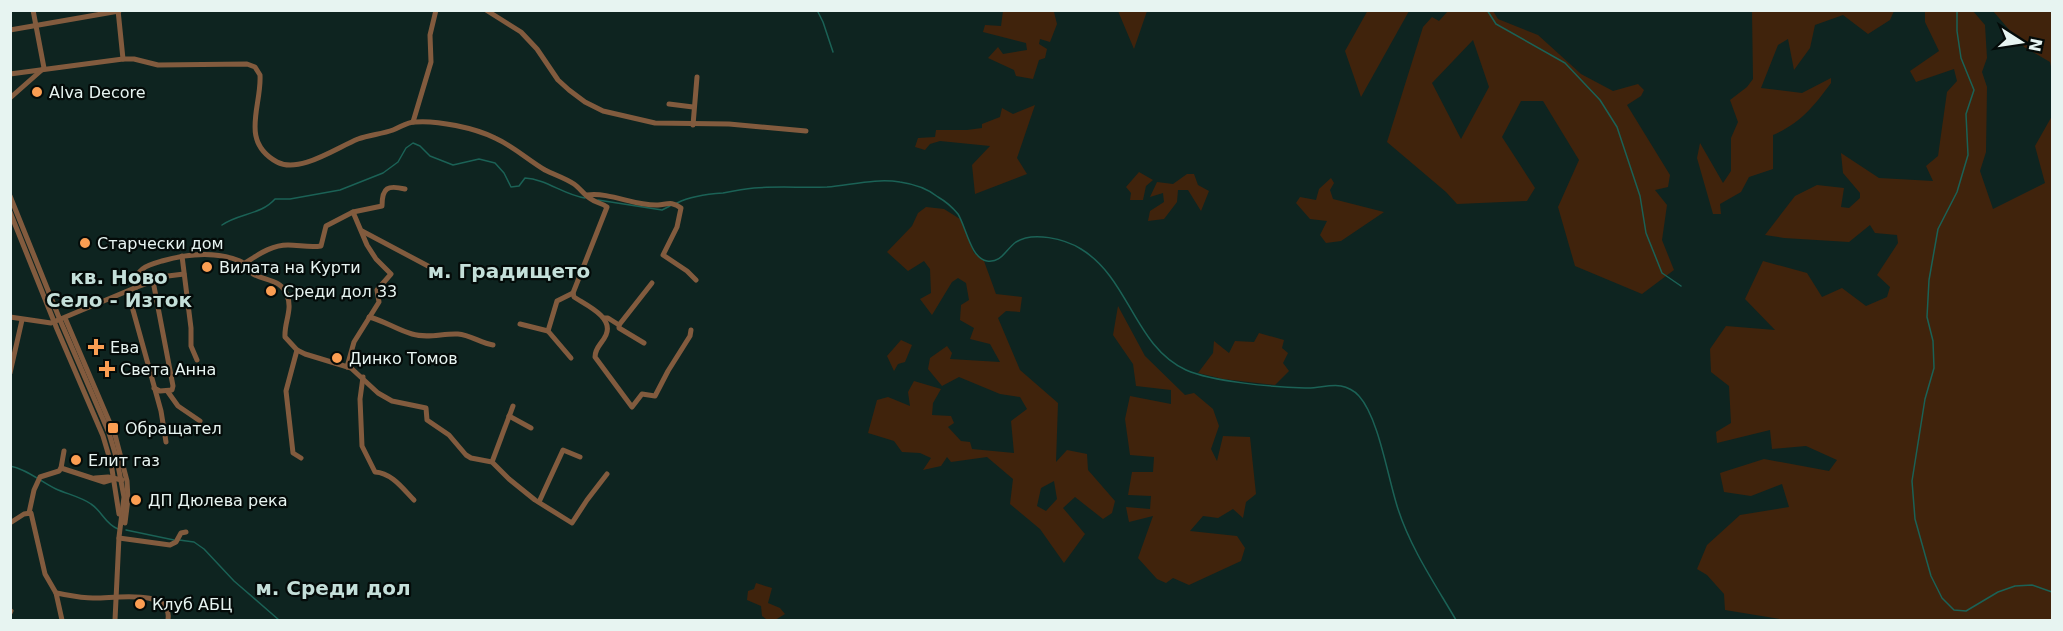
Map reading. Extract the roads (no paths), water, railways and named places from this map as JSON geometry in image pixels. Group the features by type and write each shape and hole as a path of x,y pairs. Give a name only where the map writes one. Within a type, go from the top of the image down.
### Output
{"street":[{"path":"33,10 44,68"},
{"path":"75,10 75,19"},
{"path":"413,122 430,62 430,35 435,10"},
{"path":"486,10 521,32 537,49 558,80 585,102 603,111 655,123 729,124 806,131"},
{"path":"10,30 118,11 123,59"},
{"path":"10,74 123,59 134,59 158,65 238,64 255,67 261,81 254,131 260,147 278,163 301,164 359,139 413,122 460,128 495,138 545,169 577,185 588,197 607,207 573,293 557,300 548,331"},
{"path":"10,98 44,68"},
{"path":"693,125 697,77"},
{"path":"669,104 693,107"},
{"path":"244,263 276,246 321,246 326,226 353,212 382,206 384,192 387,188 392,186 405,189"},
{"path":"588,197 600,194 616,199 658,205 674,203 681,208 681,216 663,255 696,280"},
{"path":"10,196 109,433 122,480 123,523"},
{"path":"10,212 115,435 127,481 128,499 119,537 115,621"},
{"path":"347,367 354,342 379,302 377,290 391,273 376,259 367,245 353,212"},
{"path":"362,231 428,266"},
{"path":"137,287 137,275 142,268 182,256 213,255 244,263 253,274 278,283 283,288 287,296 289,311 285,337 297,350 347,367 363,377 378,393 392,401 426,408 427,420 449,435 466,455 492,462 538,502 572,524 607,474"},
{"path":"182,256 191,346 197,360"},
{"path":"10,317 46,323 60,320 153,281 184,274"},
{"path":"153,281 173,386 168,392"},
{"path":"620,325 652,283"},
{"path":"128,292 165,429 166,442"},
{"path":"573,293 574,297 604,318 620,325 620,328 644,343"},
{"path":"369,317 381,320 401,331 420,336 460,334 466,338 494,345"},
{"path":"604,318 608,326 606,335 595,350 595,357 632,407 642,394 655,396 690,336 691,330"},
{"path":"10,373 22,320"},
{"path":"60,320 103,436 123,523"},
{"path":"520,324 548,331 572,358"},
{"path":"297,350 286,391 292,453 301,458"},
{"path":"363,377 360,399 362,446 375,472 383,473 398,483 414,500"},
{"path":"154,388 168,392 178,406 200,421"},
{"path":"492,462 513,406"},
{"path":"509,416 531,428"},
{"path":"538,502 563,450 580,457"},
{"path":"10,523 29,513 39,479 61,468 64,451"},
{"path":"61,468 95,478 108,477 122,480"},
{"path":"29,513 33,516 45,574 56,593 62,621"},
{"path":"119,537 171,544 176,542 181,532 186,532"},
{"path":"56,593 94,598 129,596 153,599 167,607 168,621"}],"waterway":[{"path":"817,10 833,52"},
{"path":"1487,10 1496,24 1565,63 1600,100 1617,127 1640,196 1646,233 1662,273 1681,286"},
{"path":"1957,10 1961,58 1974,90 1966,114 1968,155 1957,192 1938,229 1929,280 1927,317 1933,341 1934,368 1925,399 1912,481 1915,519 1931,576 1942,598 1954,610 1966,611 1998,592 2015,586 2032,585 2052,592"},
{"path":"222,225 257,211 275,199 290,199 340,190 383,173 398,162 406,148 413,143 420,146 430,156 453,165 479,159 495,163 504,173 511,187 519,186 525,178 533,179 585,198"},
{"path":"677,203 699,196 754,188 827,187 882,181 915,185 934,194 958,214 973,249 981,259 996,260 1016,242 1031,237 1058,239 1081,249 1111,277 1155,345 1169,359 1186,370 1212,378 1244,383 1310,388 1336,386 1351,389 1359,396 1372,419 1403,524 1424,566 1456,620"},
{"path":"598,200 662,210 670,206"},
{"path":"10,466 87,502 118,529"},
{"path":"126,530 174,540"},
{"path":"179,540 194,542 204,549 234,581 279,620"}],"place":[{"name":"Alva Decore","path":"37,92"},
{"name":"Старчески дом","path":"85,243"},
{"name":"Вилата на Курти","path":"207,267"},
{"name":"Среди дол 33","path":"271,291"},
{"name":"Ева","path":"96,347"},
{"name":"Динко Томов","path":"337,358"},
{"name":"Света Анна","path":"107,369"},
{"name":"Обращател","path":"113,428"},
{"name":"Елит газ","path":"76,460"},
{"name":"ДП Дюлева река","path":"136,500"},
{"name":"Клуб АБЦ","path":"140,604"}],"district":[{"name":"м. Градището","path":"509,271"},
{"name":"кв. Ново Село - Изток","path":"119,288"},
{"name":"м. Среди дол","path":"333,588"}]}
